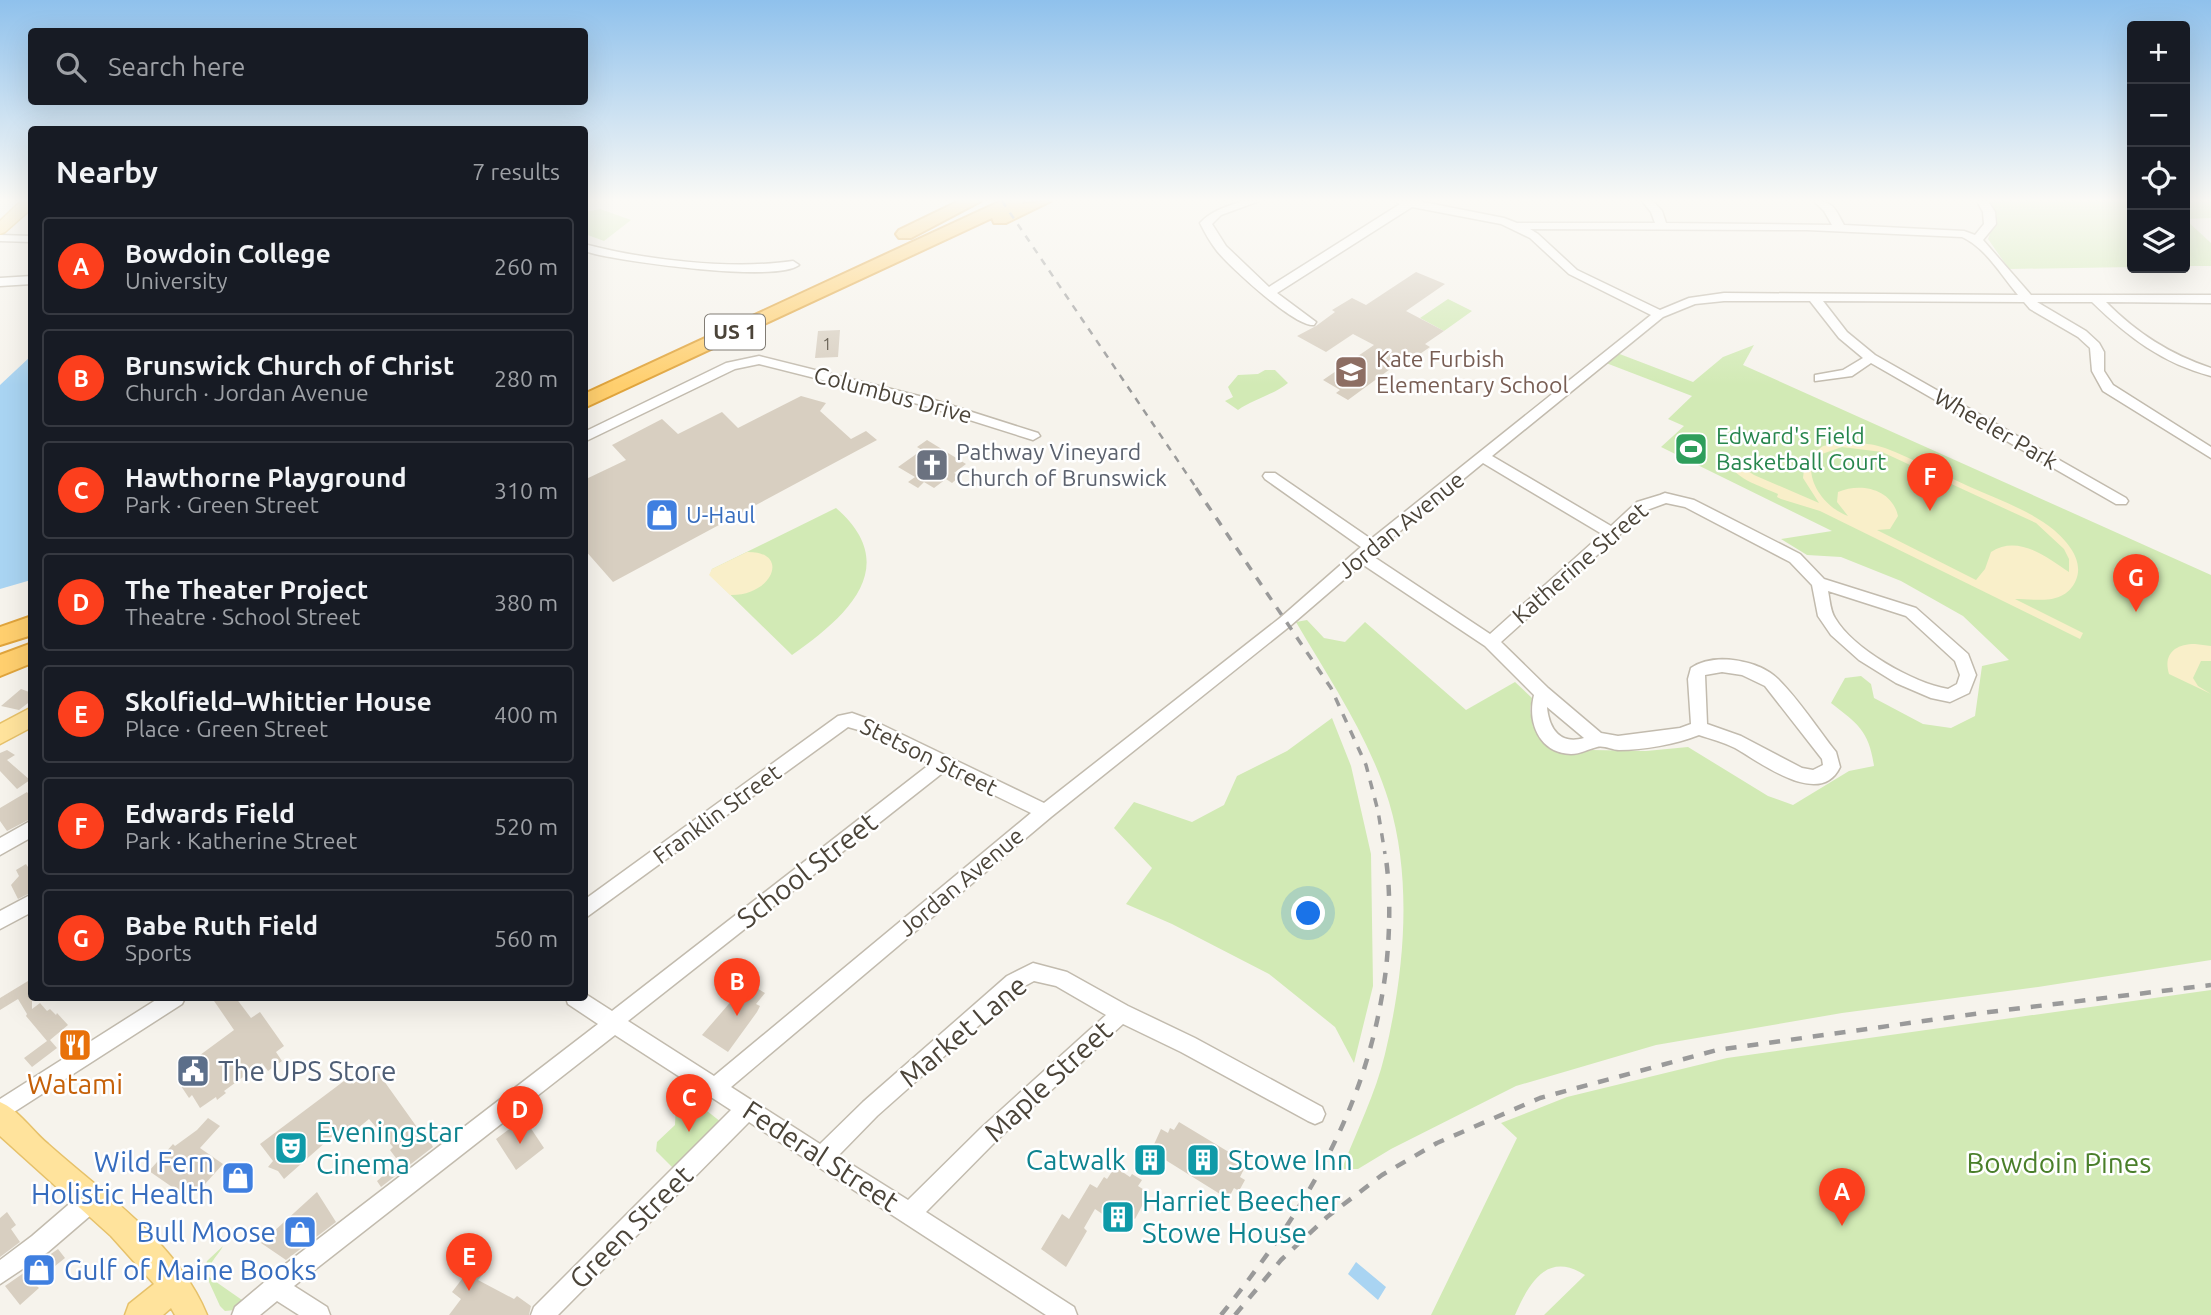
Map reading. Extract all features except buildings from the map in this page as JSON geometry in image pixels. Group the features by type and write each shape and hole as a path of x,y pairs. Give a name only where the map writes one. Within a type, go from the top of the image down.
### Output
{"highway":[{"path":"751,314 783,293 847,262"},
{"name":"US 1","path":"588,389 862,262"},
{"name":"US 1","path":"588,400 884,262"},
{"path":"0,636 28,626"},
{"path":"0,655 28,643"},
{"path":"0,666 28,654"}],"main road":[{"path":"0,735 28,718"},
{"path":"0,1114 45,1161 136,1240 174,1286 192,1315"},
{"path":"140,1315 174,1286"}],"street":[{"path":"671,262 770,269 793,265"},
{"path":"1237,262 1268,293 1310,322"},
{"path":"1268,293 1314,262"},
{"path":"1563,262 1573,272 1659,314"},
{"path":"1996,262 2025,298 2090,340 2098,352 2100,376 2116,394 2211,453"},
{"path":"0,282 23,280"},
{"name":"Wheeler Park","path":"1814,298 1843,335 1871,358 2121,501"},
{"name":"Jordan Avenue","path":"715,1088 1045,812 1279,626 1366,551 1659,314 1679,304 1700,299 2211,299"},
{"path":"2096,299 2129,332 2154,350 2176,361 2211,372"},
{"path":"1820,378 1847,373 1871,358"},
{"name":"Columbus Drive","path":"588,436 731,366 752,360 777,363 926,402 1033,436"},
{"path":"1483,457 1612,533"},
{"path":"1270,475 1338,526 1366,551 1491,642 1542,693 1597,739 1618,743 1681,735 1698,728 1730,738 1798,774 1821,778 1828,774 1832,767 1830,757 1780,692 1759,674 1745,669 1712,666 1698,673 1696,689 1702,717 1698,728"},
{"name":"Katherine Street","path":"1491,642 1648,502 1656,499 1677,499 1789,555 1819,583 1911,612 1962,658 1968,676 1963,688 1950,696 1928,692 1901,680 1876,663 1832,627 1826,618 1819,583"},
{"path":"1542,693 1538,704 1539,713 1545,733 1553,742 1568,748 1589,745 1597,739"},
{"name":"Stetson Street","path":"852,720 1045,812"},
{"name":"Franklin Street","path":"588,908 844,722 852,720"},
{"name":"School Street","path":"243,1315 275,1287 614,1023 630,1007 942,764"},
{"path":"0,847 28,830"},
{"path":"0,921 28,904"},
{"name":"Market Lane","path":"822,1156 1014,982 1033,972 1060,978 1121,1013"},
{"path":"0,1114 170,1001"},
{"name":"Federal Street","path":"580,1001 1066,1315"},
{"name":"Maple Street","path":"909,1214 988,1135 1086,1048 1121,1013 1212,1058 1315,1114"},
{"name":"Green Street","path":"542,1315 748,1108"},
{"path":"0,1273 40,1244 90,1201"},
{"path":"275,1287 319,1315"}],"green space":[{"path":"2004,262 2127,262 2127,267 2009,269"},
{"path":"2190,262 2211,262 2211,266 2190,266"},
{"path":"1448,299 1472,311 1444,331 1420,318"},
{"path":"1754,345 1743,365 2211,575 2211,960 2038,987 1842,1013 1656,1045 1516,1086 1391,1149 1358,1169 1342,1169 1376,1083 1392,1023 1403,928 1401,864 1389,802 1381,778 1348,709 1296,622 1307,620 1324,638 1345,642 1365,622 1466,710 1515,682 1532,698 1530,710 1533,726 1550,747 1568,754 1592,750 1646,751 1688,747 1768,796 1793,805 1849,771 1874,766 1869,744 1861,729 1831,703 1845,678 1861,676 1871,684 1874,698 1923,724 1951,728 1975,716 1982,666 2009,660 1963,616 1901,581 1841,557 1807,555 1781,539 1832,531 1661,447 1684,426 1668,419 1692,396 1606,363 1617,353 1693,382 1723,357"},
{"path":"1265,370 1275,370 1288,383 1238,410 1225,401 1233,397 1228,387 1238,375 1258,374"},
{"path":"836,508 856,530 865,551 866,571 859,590 847,608 831,625 792,655 710,575 712,569"},
{"path":"1332,718 1351,766 1371,854 1373,986 1354,1063 1335,1027 1269,974 1172,924 1126,904 1152,868 1114,828 1134,802 1192,822 1224,805 1237,776 1287,751"},
{"name":"Bowdoin Pines","path":"2211,990 2211,1315 1544,1315 1585,1275 1560,1267 1541,1274 1533,1282 1515,1315 1431,1315 1517,1138 1501,1123 1567,1097 1727,1058"},
{"path":"683,1092 721,1122 675,1170 656,1151 657,1142 675,1125 676,1101"},
{"path":"223,1246 211,1264 209,1277 242,1300 235,1310 225,1311 220,1306 204,1271 207,1261"}],"sand":[{"path":"1848,442 1885,448 2012,505 2045,523 2073,552 2078,566 2076,580 2065,594 2057,597 2041,600 2015,599 2083,633 2080,639 1820,511 1777,497 1778,494 1740,476 1729,464 1727,457 1754,475 1819,503 1803,478 1805,460 1823,446","holes":["1842,447 1882,452 2036,523 2064,549 2069,559 2069,572 2032,550 2011,545 1991,552 1985,569 1976,580 1877,530 1890,529 1898,516 1895,507 1882,494 1866,488 1838,492 1837,502 1848,516 1822,497 1814,483 1811,468 1819,455"]},
{"path":"747,552 769,558 772,565 771,574 757,589 730,595 709,575 712,569"},
{"path":"2195,644 2211,646 2211,661 2201,661 2193,678 2198,686 2211,694 2169,674 2168,661 2172,652 2176,648"}],"water":[{"path":"28,359 28,581 0,589 0,385"},
{"path":"1356,1262 1386,1287 1378,1300 1348,1274"}],"railway":[{"path":"1044,262 1197,489"},
{"path":"1196,488 1331,688 1366,765 1378,811 1385,854"},
{"path":"1221,1315 1252,1275 1306,1195 1349,1111 1365,1066 1378,1019 1386,969 1389,896 1385,852"},
{"path":"1235,1315 1281,1260 1327,1217 1382,1175 1437,1143 1540,1098 1717,1050 1981,1013 2211,985"}],"place":[{"name":"Kate Furbish Elementary School","path":"1351,372"},
{"name":"Edward's Field Basketball Court","path":"1691,449"},
{"name":"Pathway Vineyard Church of Brunswick","path":"932,465"},
{"name":"Edwards Field","path":"1930,511"},
{"name":"U-Haul","path":"662,515"},
{"name":"Babe Ruth Field","path":"2136,612"},
{"name":"Brunswick Church of Christ","path":"737,1016"},
{"name":"Watami","path":"75,1045"},
{"name":"The UPS Store","path":"193,1071"},
{"name":"Hawthorne Playground","path":"689,1132"},
{"name":"The Theater Project","path":"520,1144"},
{"name":"Eveningstar Cinema","path":"291,1148"},
{"name":"Catwalk","path":"1150,1160"},
{"name":"Stowe Inn","path":"1203,1160"},
{"name":"Wild Fern Holistic Health","path":"238,1178"},
{"name":"Harriet Beecher Stowe House","path":"1118,1217"},
{"name":"Bowdoin College","path":"1842,1226"},
{"name":"Bull Moose","path":"300,1232"},
{"name":"Gulf of Maine Books","path":"39,1270"},
{"name":"Skolfield–Whittier House","path":"469,1291"}]}
